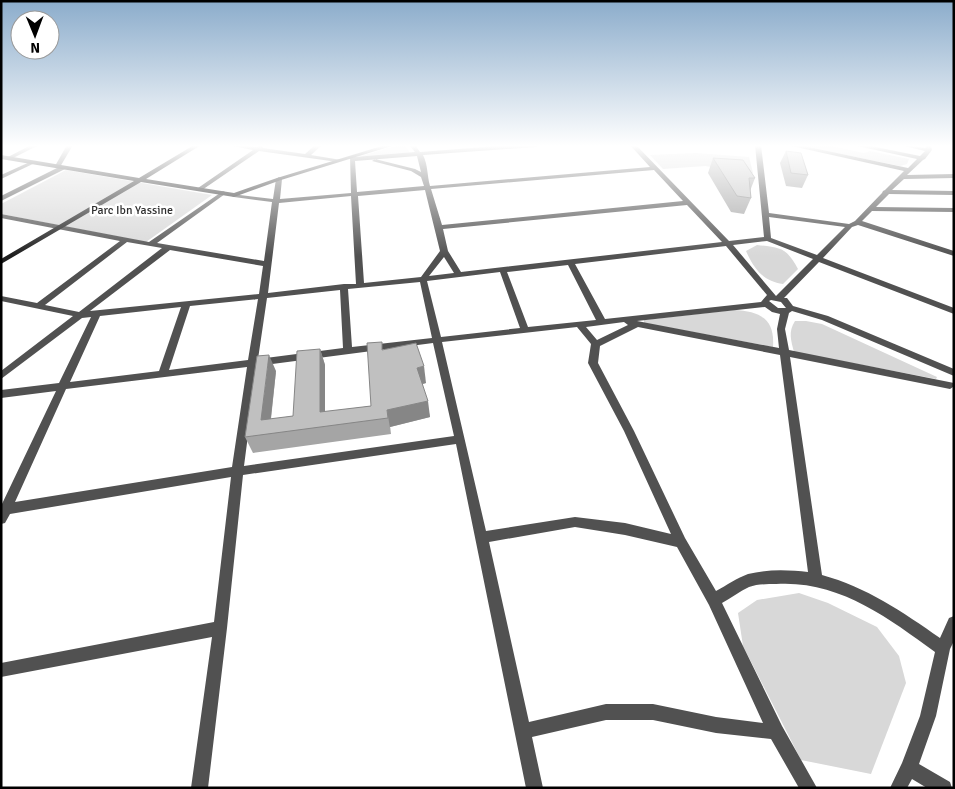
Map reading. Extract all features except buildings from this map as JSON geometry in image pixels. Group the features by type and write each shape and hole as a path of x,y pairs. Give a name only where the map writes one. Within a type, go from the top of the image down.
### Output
{"street":[{"path":"1,199 33,182"},
{"path":"1,262 139,182"},
{"path":"154,182 276,201 498,182"},
{"path":"200,189 211,182"},
{"path":"234,195 270,182"},
{"path":"199,788 252,364 268,264 278,182"},
{"path":"354,182 360,285"},
{"path":"426,182 444,251 458,275"},
{"path":"668,182 776,297 788,302 788,309 781,329"},
{"path":"762,182 768,239"},
{"path":"816,579 781,329 766,299 776,297 818,259 850,226 857,222 897,182"},
{"path":"885,192 954,192"},
{"path":"152,244 223,193"},
{"path":"439,227 687,203"},
{"path":"870,209 954,210"},
{"path":"766,215 850,226"},
{"path":"1,216 168,248 268,264"},
{"path":"857,222 954,254"},
{"path":"1,298 82,315 344,286 423,280 768,239 954,312"},
{"path":"38,306 126,240"},
{"path":"913,240 954,247"},
{"path":"1,376 168,248"},
{"path":"444,251 423,280 460,439 535,788"},
{"path":"570,262 602,322"},
{"path":"503,270 525,330"},
{"path":"344,286 348,352"},
{"path":"1,309 13,301"},
{"path":"163,374 187,303"},
{"path":"1,394 748,304 788,309 825,318 954,373 952,386 622,320"},
{"path":"4,514 97,313"},
{"path":"580,324 596,344 593,362 629,431 681,542 714,600 776,732 809,788"},
{"path":"596,344 636,324"},
{"path":"4,514 239,471 460,439"},
{"path":"480,538 575,522 625,528 681,542"},
{"path":"714,600 748,581 780,576 816,579 844,587 896,615 943,649"},
{"path":"898,788 909,768 928,716 943,649 954,623"},
{"path":"1,670 220,628"},
{"path":"522,731 606,712 653,712 716,725 776,732"},
{"path":"909,768 944,788"}],"green space":[{"name":"Parc Ibn Yassine","path":"43,182 135,182 212,195 146,242 1,214 1,204"},
{"path":"757,245 782,250 790,256 798,269 783,284 770,280 756,269 746,251"},
{"path":"734,310 751,312 764,318 771,330 773,347 644,323 644,320"},
{"path":"795,321 822,324 937,377 936,379 794,352 791,332"},
{"path":"799,593 828,603 877,627 899,656 906,683 871,774 801,760 743,646 738,613 757,600"}]}
